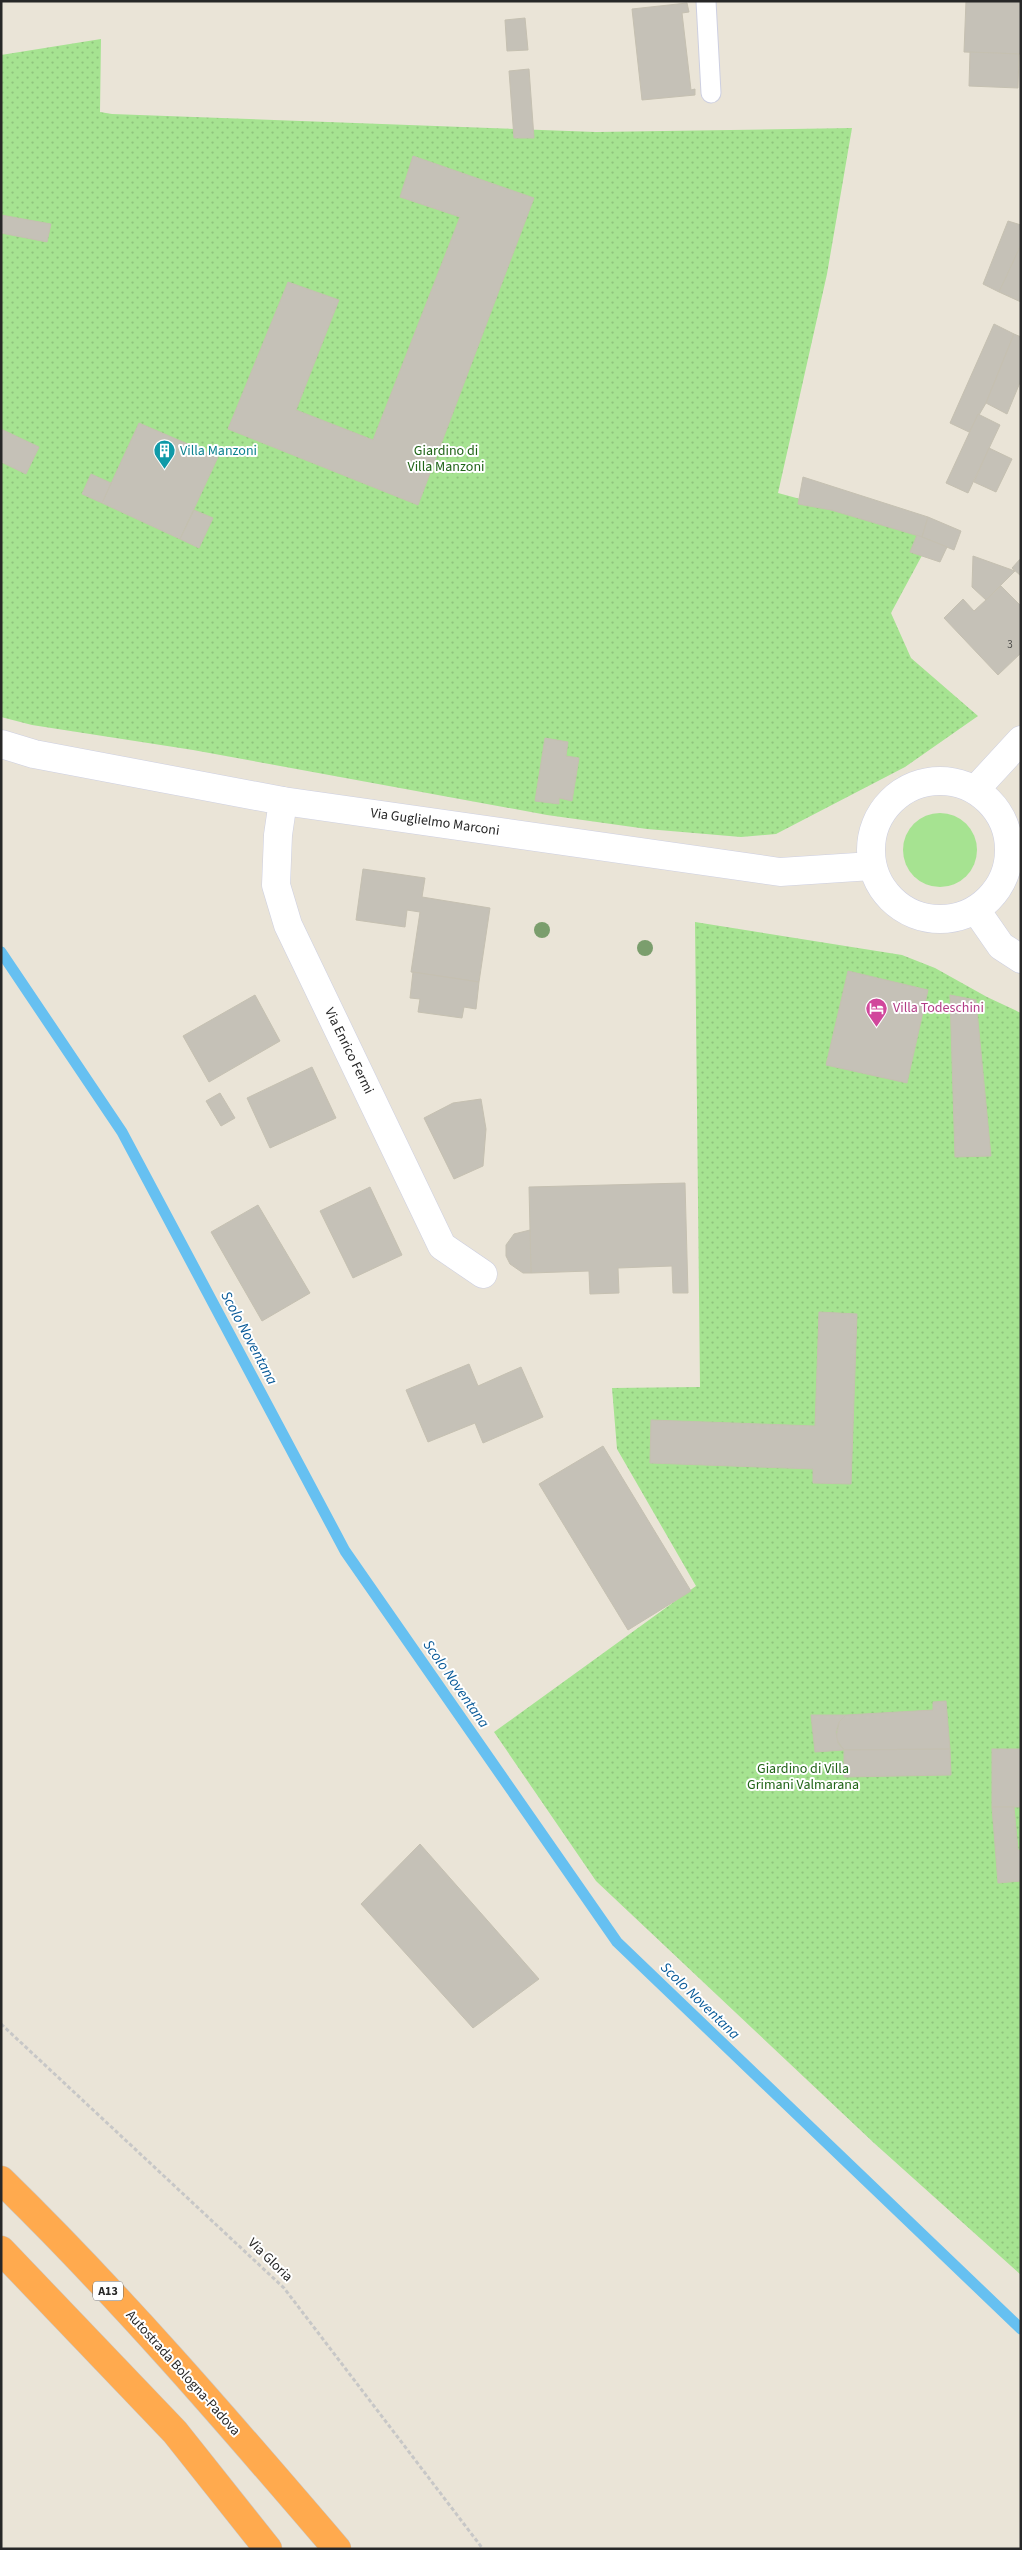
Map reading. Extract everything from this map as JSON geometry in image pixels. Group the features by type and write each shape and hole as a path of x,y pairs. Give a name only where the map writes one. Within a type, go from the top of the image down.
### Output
{"highway":[{"name":"Autostrada Bologna-Padova","path":"1,2180 48,2226 212,2404 338,2549"},
{"path":"1,2250 175,2432 268,2549"}],"street":[{"path":"975,790 1021,740"},
{"name":"Via Guglielmo Marconi","path":"1,744 34,754 283,801 780,872 872,866"},
{"path":"931,782 953,782 975,790 991,803 1002,820 1009,839 1008,860 1003,879 992,896 976,910 951,919 925,918 902,908 883,890 872,866 871,843 877,821 890,802 909,789 931,782"},
{"name":"Via Enrico Fermi","path":"283,801 278,835 276,885 288,925 442,1246 483,1274"},
{"path":"976,910 1001,946 1021,959"}],"lane":[{"path":"706,1 711,93"}],"path":[{"name":"Via Gloria","path":"1,2024 284,2288 483,2549"}],"green space":[{"name":"Giardino di Villa Manzoni","path":"101,39 100,112 112,114 596,132 852,128 827,274 778,493 933,535 891,613 911,658 978,716 905,767 776,834 741,837 647,829 547,815 193,750 32,725 1,717 1,55"},
{"path":"933,813 947,813 961,819 971,829 977,843 977,857 971,871 961,881 947,887 933,887 919,881 909,871 903,857 903,843 909,829 919,819"},
{"name":"Giardino di Villa Grimani Valmarana","path":"695,922 902,955 935,968 987,997 1021,1013 1021,2275 874,2143 596,1881 494,1732 696,1586 617,1449 612,1388 700,1387"}],"building":[{"path":"966,1 1021,1 1021,54 964,52"},
{"path":"687,3 689,12 682,13 691,90 695,89 695,95 642,100 632,9"},
{"path":"525,18 528,50 507,51 505,20"},
{"path":"970,52 1019,54 1018,88 969,86"},
{"path":"529,69 534,138 514,138 509,71"},
{"path":"413,156 534,198 418,505 228,429 288,282 339,300 296,410 373,440 460,217 400,197"},
{"path":"1,215 51,224 47,242 1,233"},
{"path":"1008,221 1021,225 1021,245 999,292 983,284"},
{"path":"1021,245 1021,302 999,292"},
{"path":"994,324 1014,334 986,403 969,432 950,423"},
{"path":"1014,334 1021,337 1021,380 1007,414 986,403"},
{"path":"978,414 1000,425 968,493 946,483"},
{"name":"Villa Manzoni","path":"139,423 218,457 180,539 102,503"},
{"path":"1,429 39,447 26,474 1,462"},
{"path":"989,448 1012,459 996,492 974,482"},
{"path":"91,474 111,483 102,503 82,494"},
{"path":"803,477 928,517 922,537 831,510 798,504"},
{"path":"194,510 213,518 199,548 180,539"},
{"path":"928,517 961,531 954,550 922,537"},
{"path":"917,535 947,547 940,562 910,552"},
{"path":"973,556 1015,571 986,600 972,587"},
{"path":"1021,558 1021,576 1012,568"},
{"path":"1001,586 1021,606 1021,653 998,675 944,618 963,599 974,611"},
{"path":"545,738 568,742 566,756 579,758 572,801 559,798 559,804 535,801"},
{"path":"363,869 425,878 422,897 490,908 479,982 411,972 420,912 407,910 405,927 356,920"},
{"name":"Villa Todeschini","path":"848,971 928,990 907,1083 826,1065"},
{"path":"413,972 479,982 476,1009 464,1007 462,1018 418,1012 420,999 410,998"},
{"path":"255,995 280,1041 209,1082 183,1036"},
{"path":"950,995 976,1000 991,1156 955,1157"},
{"path":"312,1067 336,1118 270,1148 247,1098"},
{"path":"220,1093 235,1118 221,1126 206,1101"},
{"path":"481,1099 486,1129 483,1166 454,1179 424,1118 453,1103"},
{"path":"685,1183 688,1293 673,1293 672,1266 618,1268 619,1293 590,1294 589,1271 531,1273 529,1187"},
{"path":"370,1187 402,1255 353,1278 320,1211"},
{"path":"258,1205 310,1293 262,1321 211,1232"},
{"path":"530,1230 531,1273 523,1273 510,1264 506,1256 506,1245 514,1234"},
{"path":"819,1312 857,1314 851,1484 813,1483 813,1469 650,1463 651,1420 815,1426"},
{"path":"469,1364 478,1386 521,1367 543,1417 483,1443 475,1423 428,1442 406,1390"},
{"path":"603,1446 691,1591 628,1630 539,1484"},
{"path":"946,1701 950,1749 844,1750 836,1739 839,1722 846,1715 933,1710 933,1702"},
{"path":"811,1715 846,1715 839,1722 836,1732 838,1743 844,1750 815,1752"},
{"path":"950,1749 951,1775 844,1777 844,1750"},
{"path":"992,1749 1021,1749 1021,1807 992,1807"},
{"path":"992,1807 1014,1807 1018,1850 1021,1850 1021,1881 998,1883"},
{"path":"420,1844 539,1979 473,2028 361,1904"}],"waterway":[{"name":"Scolo Noventana","path":"1,952 122,1132 345,1551 617,1942 1021,2329"}],"place":[{"name":"Villa Manzoni","path":"164,470"},
{"name":"Villa Todeschini","path":"877,1027"}]}
